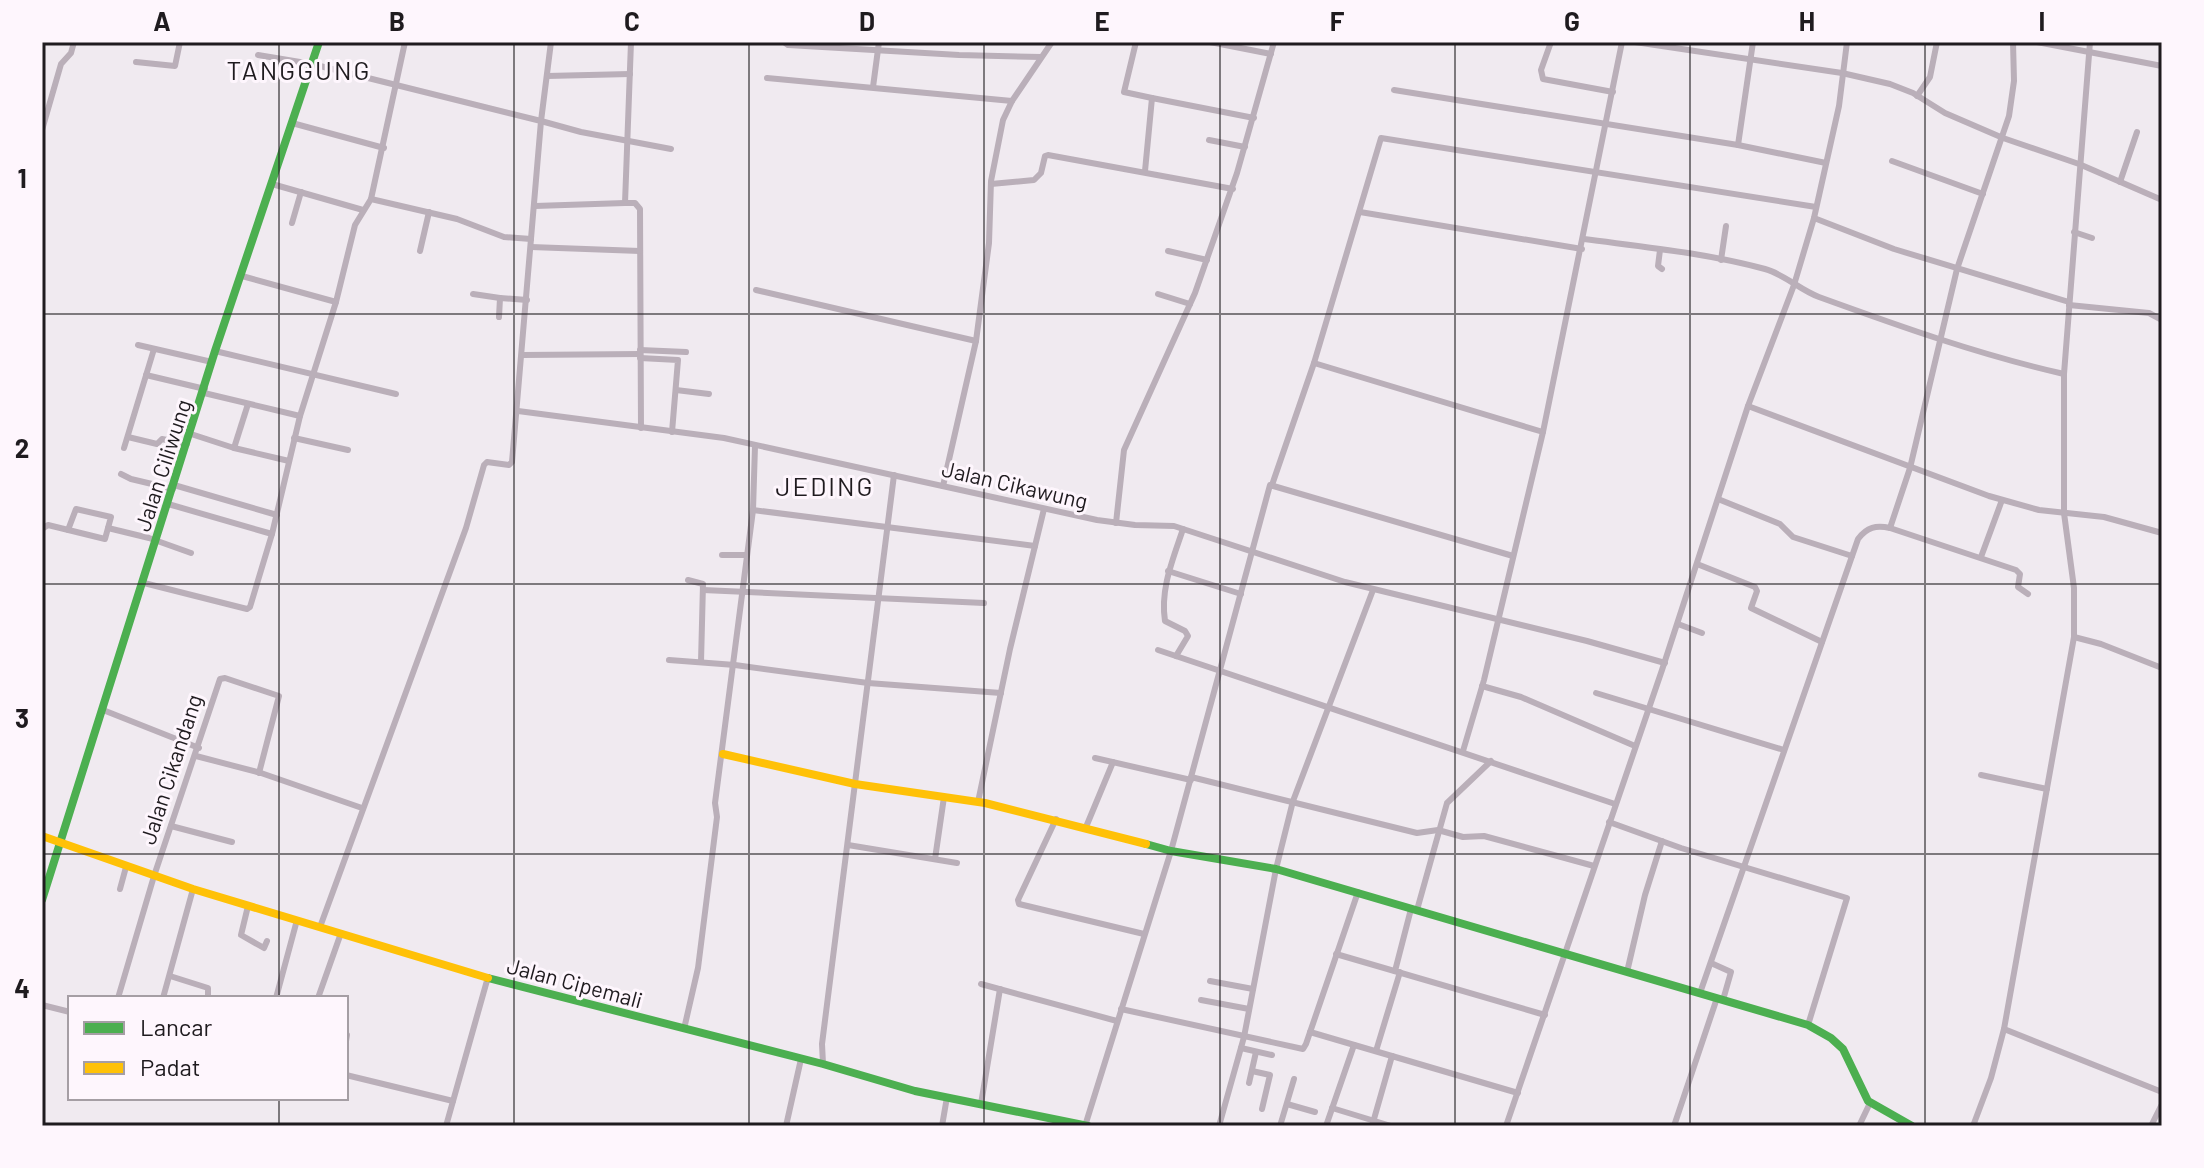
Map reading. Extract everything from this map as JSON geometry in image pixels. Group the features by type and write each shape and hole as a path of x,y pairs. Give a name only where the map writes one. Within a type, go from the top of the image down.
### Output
{"main road":[{"name":"Jalan Ciliwung","path":"42,900 215,351 319,42"},
{"path":"723,754 855,784 978,802 1056,819 1171,851 1276,869 1808,1025 1836,1040 1870,1103 1912,1126"},
{"name":"Jalan Cipemali","path":"42,836 193,889 488,977 915,1091 1086,1126"}],"street":[{"path":"42,130 61,64 71,53 74,42"},
{"path":"136,62 175,66 180,42"},
{"path":"144,583 248,609 272,534 294,438 336,302 355,225 371,199 405,42"},
{"path":"320,927 466,528 484,465 487,462 509,465 512,462 541,121 551,42"},
{"path":"625,203 631,42"},
{"path":"784,42 788,45 879,46 1041,57"},
{"path":"943,486 976,341 989,243 991,184 1003,120 1012,101 1052,42"},
{"path":"1136,42 1124,92 1254,118"},
{"path":"1210,42 1271,54"},
{"path":"1116,523 1124,450 1207,260 1233,189 1274,42"},
{"path":"1551,42 1541,70 1543,79 1613,92"},
{"path":"1463,751 1482,686 1543,432 1622,42"},
{"path":"1635,42 1686,46 1890,84 2003,138 2079,164 2162,200"},
{"path":"1738,145 1753,42"},
{"path":"1506,1126 1665,663 1748,406 1794,285 1814,218 1839,106 1847,42"},
{"path":"1915,95 1930,77 1937,42"},
{"path":"1890,528 1910,468 1957,269 2003,138 2012,96 2013,42"},
{"path":"2037,42 2162,66"},
{"path":"1973,1126 1991,1078 2004,1029 2074,637 2074,588 2064,513 2064,374 2090,42"},
{"path":"873,87 879,46"},
{"path":"258,55 312,64 541,121 671,149"},
{"path":"547,76 630,74"},
{"path":"767,78 1012,101"},
{"path":"1394,90 1738,145 1826,163"},
{"path":"1145,171 1152,98"},
{"path":"292,123 384,148"},
{"path":"2120,182 2137,132"},
{"path":"1086,1126 1171,851 1250,553 1314,363 1381,138 1816,207"},
{"path":"1209,140 1245,147"},
{"path":"991,184 1034,180 1041,173 1045,156 1048,155 1233,189"},
{"path":"1892,161 1983,194"},
{"path":"272,184 363,210"},
{"path":"292,223 301,192"},
{"path":"371,199 474,224 504,237 531,243 640,251"},
{"path":"535,206 635,203 640,209 641,428"},
{"path":"420,251 429,212"},
{"path":"1360,212 1582,249"},
{"path":"1814,218 1894,249 2069,304 2149,313 2162,320"},
{"path":"1721,260 1726,226"},
{"path":"2074,232 2092,238"},
{"path":"1584,239 1767,269 1809,293 1940,338 2064,374"},
{"path":"1660,250 1658,266 1662,269"},
{"path":"1168,251 1207,260"},
{"path":"242,276 336,302"},
{"path":"756,290 976,341"},
{"path":"473,294 527,300"},
{"path":"1158,294 1190,304"},
{"path":"499,317 500,298"},
{"path":"138,345 212,362"},
{"path":"124,448 154,349"},
{"path":"215,351 396,394"},
{"path":"523,355 686,352"},
{"path":"640,354 677,359 672,432"},
{"path":"1314,363 1543,432"},
{"path":"146,375 300,416"},
{"path":"676,390 709,394"},
{"path":"234,448 248,404"},
{"path":"1748,406 2002,500 2039,510 2104,517 2162,533"},
{"name":"Jalan Cikawung","path":"518,411 724,438 1116,523 1139,526 1168,524 1250,553 1373,590 1587,641 1665,663"},
{"path":"191,434 289,461"},
{"path":"128,437 157,444 162,439 187,444"},
{"path":"294,438 348,450"},
{"path":"684,1029 698,968 735,665 753,510 755,446"},
{"path":"121,474 277,515"},
{"path":"823,1064 822,1044 894,475"},
{"path":"1272,485 1513,556"},
{"path":"1718,499 1780,524 1793,537 1852,556"},
{"path":"1981,557 2002,500"},
{"path":"168,504 272,534"},
{"path":"42,529 47,525 104,541 113,517 76,509 68,530"},
{"path":"978,802 1044,509"},
{"path":"753,510 1035,546"},
{"path":"1700,993 1863,532 1880,526 1890,528 2019,571 2018,587 2028,594"},
{"path":"108,528 191,553"},
{"path":"1176,656 1188,636 1164,618 1166,606 1163,598 1168,571 1183,529"},
{"path":"722,555 746,555"},
{"path":"1697,564 1755,587 1757,591 1751,608 1822,642"},
{"path":"1168,571 1241,594"},
{"path":"688,580 702,582 701,662"},
{"path":"703,590 984,603"},
{"path":"1219,1126 1244,1037 1276,869 1293,801 1373,590"},
{"path":"1678,624 1702,633"},
{"path":"2074,637 2162,668"},
{"path":"1158,650 1615,804"},
{"path":"669,660 735,665 868,683 1001,693"},
{"name":"Jalan Cikandang","path":"119,996 154,876 199,748 219,680 225,678 279,696 259,773"},
{"path":"1482,686 1521,697 1635,746"},
{"path":"1596,693 1784,750"},
{"path":"103,710 145,724 199,748"},
{"path":"196,756 259,773 362,808"},
{"path":"1095,758 1293,801 1417,833 1438,830 1463,837 1493,838 1594,866"},
{"path":"1376,1051 1414,910 1449,799 1463,790 1491,761"},
{"path":"1086,827 1113,762"},
{"path":"1981,775 2047,789"},
{"path":"935,859 944,797"},
{"path":"1056,819 1018,900 1019,904 1144,934"},
{"path":"1609,822 1744,868 1847,898 1808,1025"},
{"path":"171,826 232,842"},
{"path":"1627,972 1645,895 1662,841"},
{"path":"848,845 957,863"},
{"path":"120,889 126,867"},
{"path":"164,996 193,889"},
{"path":"1121,1009 1301,1049 1305,1047 1358,892"},
{"path":"248,906 241,935 264,948 267,941"},
{"path":"277,996 297,920"},
{"path":"319,996 341,933"},
{"path":"1336,954 1545,1015"},
{"path":"1674,1126 1731,972 1711,963"},
{"path":"170,976 208,988 208,996"},
{"path":"446,1126 488,977"},
{"path":"1210,981 1253,989"},
{"path":"981,984 1117,1021"},
{"path":"981,1104 1000,989"},
{"path":"1201,1000 1249,1009"},
{"path":"42,1005 68,1012"},
{"path":"2004,1029 2162,1092"},
{"path":"1310,1032 1518,1093"},
{"path":"786,1126 806,1060 822,1044"},
{"path":"1326,1126 1354,1045"},
{"path":"1241,1048 1272,1055"},
{"path":"1249,1083 1256,1052"},
{"path":"1372,1123 1392,1056"},
{"path":"1252,1071 1270,1075 1262,1109"},
{"path":"348,1075 453,1101"},
{"path":"1280,1126 1294,1079"},
{"path":"942,1126 947,1097"},
{"path":"1859,1126 1870,1103"},
{"path":"1287,1104 1315,1112"},
{"path":"2151,1126 2162,1104"},
{"path":"1332,1108 1372,1123 1391,1126"}],"traffic: fast":[{"path":"42,900 215,351 319,42"},
{"path":"1146,844 1276,869 1808,1025 1843,1049 1868,1101 1912,1126"},
{"path":"488,978 823,1064 915,1091 1088,1126"}],"traffic: slow":[{"path":"723,754 855,784 985,803 1146,844"},
{"path":"42,836 193,889 488,978"}],"district":[{"name":"TANGGUNG","path":"299,69"},
{"name":"JEDING","path":"825,485"}]}
